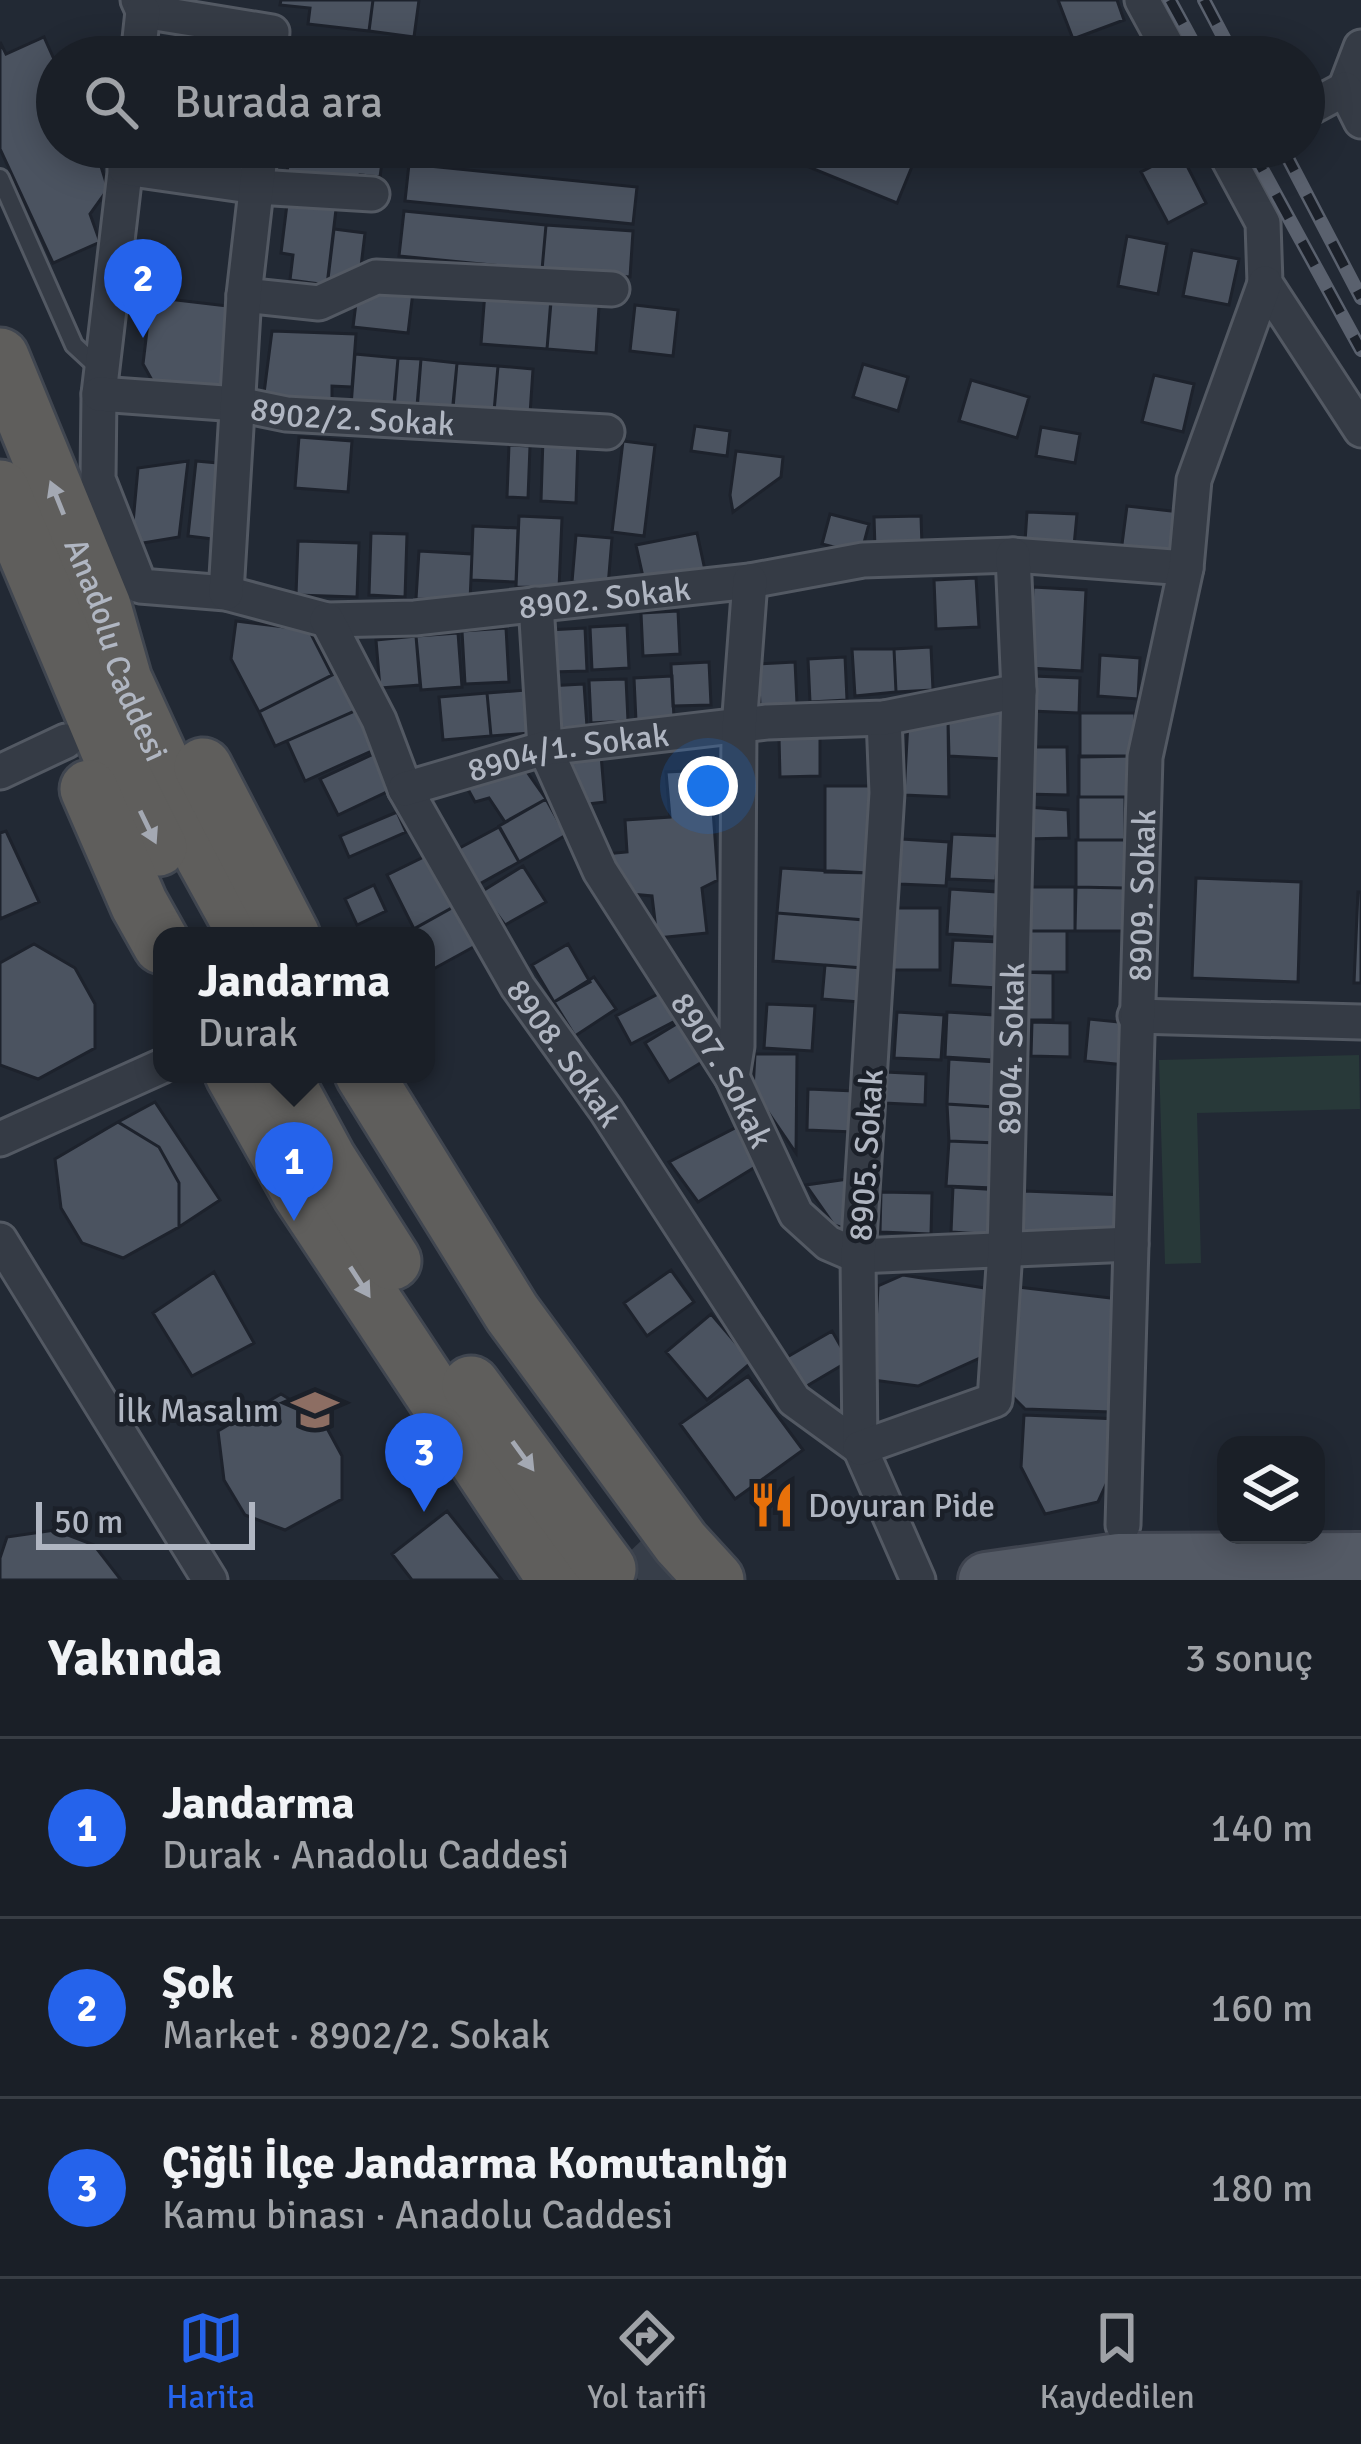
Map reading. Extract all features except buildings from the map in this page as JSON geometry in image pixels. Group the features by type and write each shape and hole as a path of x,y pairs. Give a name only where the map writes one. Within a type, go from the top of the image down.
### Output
{"highway":[{"name":"Anadolu Caddesi","path":"0,357 102,606 123,680 205,858 243,927"},
{"name":"Anadolu Caddesi","path":"0,489 112,753 200,927"},
{"path":"0,537 46,694 153,929"},
{"path":"102,606 145,665 200,760 286,927"},
{"path":"239,1083 301,1193 648,1566"},
{"path":"286,1083 327,1159 465,1377 648,1566"},
{"path":"330,1083 484,1330 648,1566"},
{"path":"370,1083 512,1313 648,1566"}],"main road":[{"path":"949,1580 1001,1555 1123,1525 1217,1525"},
{"path":"1325,1525 1361,1525"},
{"path":"986,1580 1119,1562 1361,1560"}],"street":[{"path":"1142,0 1162,36"},
{"path":"139,36 140,6 241,36"},
{"path":"1325,99 1345,88 1361,47"},
{"path":"1345,88 1361,122"},
{"path":"101,382 125,168"},
{"path":"171,168 257,187 372,194"},
{"path":"226,593 244,295 259,168"},
{"path":"1233,168 1263,223 1265,283 1361,430"},
{"path":"244,295 319,303 376,277 612,290"},
{"name":"8909. Sokak","path":"1123,1525 1144,757 1186,568 1194,480 1265,283"},
{"name":"8902/2. Sokak","path":"101,382 286,414 607,432"},
{"name":"8902. Sokak","path":"101,382 98,479 140,586 226,593 327,620 415,618 750,581 862,560 1013,555 1186,568"},
{"name":"8904. Sokak","path":"860,1448 994,1400 1004,1251 1019,692 1013,555"},
{"path":"732,1077 737,1046 739,728 750,581"},
{"name":"8907. Sokak","path":"536,604 545,748 600,871 732,1077 796,1214 828,1244 858,1256"},
{"name":"8908. Sokak","path":"327,620 379,720 405,789 518,987 606,1111 794,1400 860,1448"},
{"name":"8904/1. Sokak","path":"405,789 545,748 767,722 884,718 1019,692"},
{"name":"8905. Sokak","path":"884,718 887,793 858,1256 860,1448 918,1580"},
{"path":"0,772 66,740"},
{"path":"1136,1016 1361,1022"},
{"path":"0,1139 153,1070"},
{"path":"0,1240 210,1580"},
{"path":"858,1256 1131,1244"}],"lane":[{"path":"0,178 74,344 101,382"}],"shaded area":[{"path":"1359,1055 1360,1109 1197,1113 1201,1263 1165,1264 1159,1060"}],"tunnel":[{"path":"641,1541 678,1580"}],"railway":[{"path":"1170,0 1190,36"},
{"path":"1204,0 1223,36"},
{"path":"1261,168 1361,350"},
{"path":"1293,168 1361,298"}],"place":[{"name":"Şok","path":"143,338"},
{"name":"Jandarma","path":"294,1221"},
{"name":"İlk Masalım","path":"315,1410"},
{"name":"Doyuran Pide","path":"772,1505"},
{"name":"Çiğli İlçe Jandarma Komutanlığı","path":"424,1512"}]}
